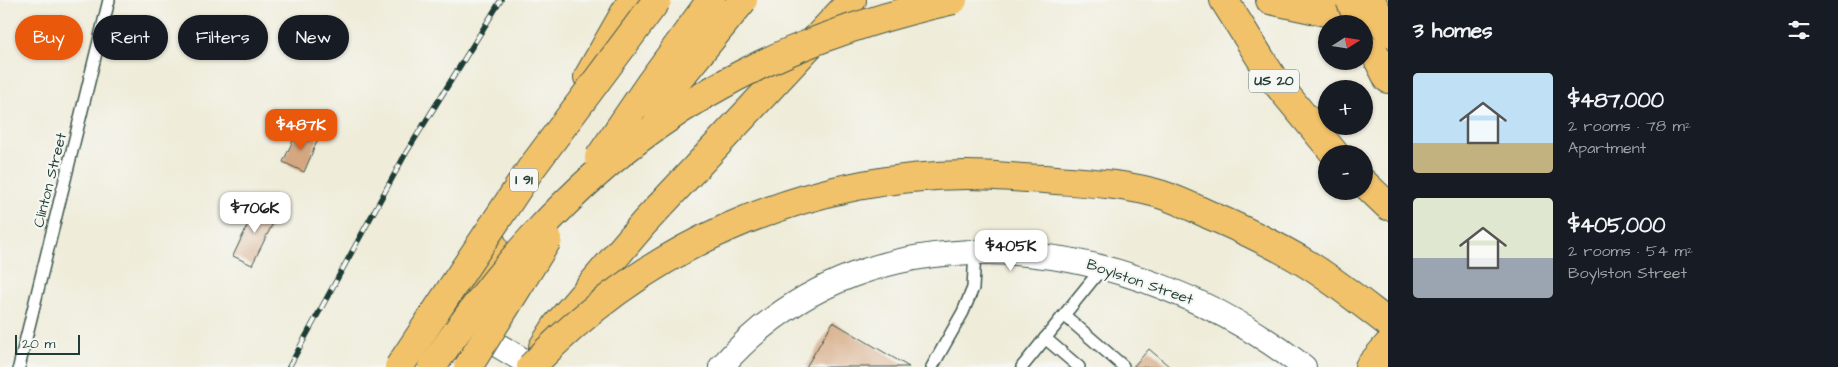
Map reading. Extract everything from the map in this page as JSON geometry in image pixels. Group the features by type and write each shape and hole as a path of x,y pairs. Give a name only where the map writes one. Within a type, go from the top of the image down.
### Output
{"main road":[{"path":"423,367 632,0"},
{"name":"I 91","path":"399,367 525,178 657,0"},
{"path":"468,367 606,147 712,0"},
{"path":"523,280 689,63 743,0"},
{"path":"531,366 557,325 633,236 852,0"},
{"path":"432,367 487,292 537,232 588,179 669,116 734,78 793,49 860,24 953,0"},
{"name":"US 20","path":"1224,0 1274,80 1328,145"},
{"path":"1270,0 1388,26"},
{"path":"1350,0 1356,15"},
{"path":"1371,0 1388,32"},
{"path":"1373,50 1388,79"},
{"path":"531,366 575,323 605,299 638,276 701,239 774,209 812,197 869,184 928,177 967,175 1082,181 1153,192 1271,244 1307,264 1388,323"},
{"path":"1373,192 1388,206"},
{"path":"1369,367 1388,345"}],"street":[{"name":"Boylston Street","path":"721,367 758,330 781,312 824,287 877,266 937,254 976,252 1045,256 1103,266 1171,289 1205,304 1261,336 1304,367"},
{"path":"452,318 531,366"}],"lane":[{"name":"Clinton Street","path":"18,367 109,0"},
{"path":"932,367 964,312 973,288 976,252"},
{"path":"1022,367 1103,266"},
{"path":"1064,315 1123,366"},
{"path":"1045,338 1079,367"}],"building":[{"path":"298,130 318,139 304,172 283,162"},
{"path":"258,203 278,213 252,265 233,256"},
{"path":"833,322 909,367 806,367"},
{"path":"1149,349 1170,367 1133,367"}],"railway":[{"path":"289,367 406,153 501,0"}]}
